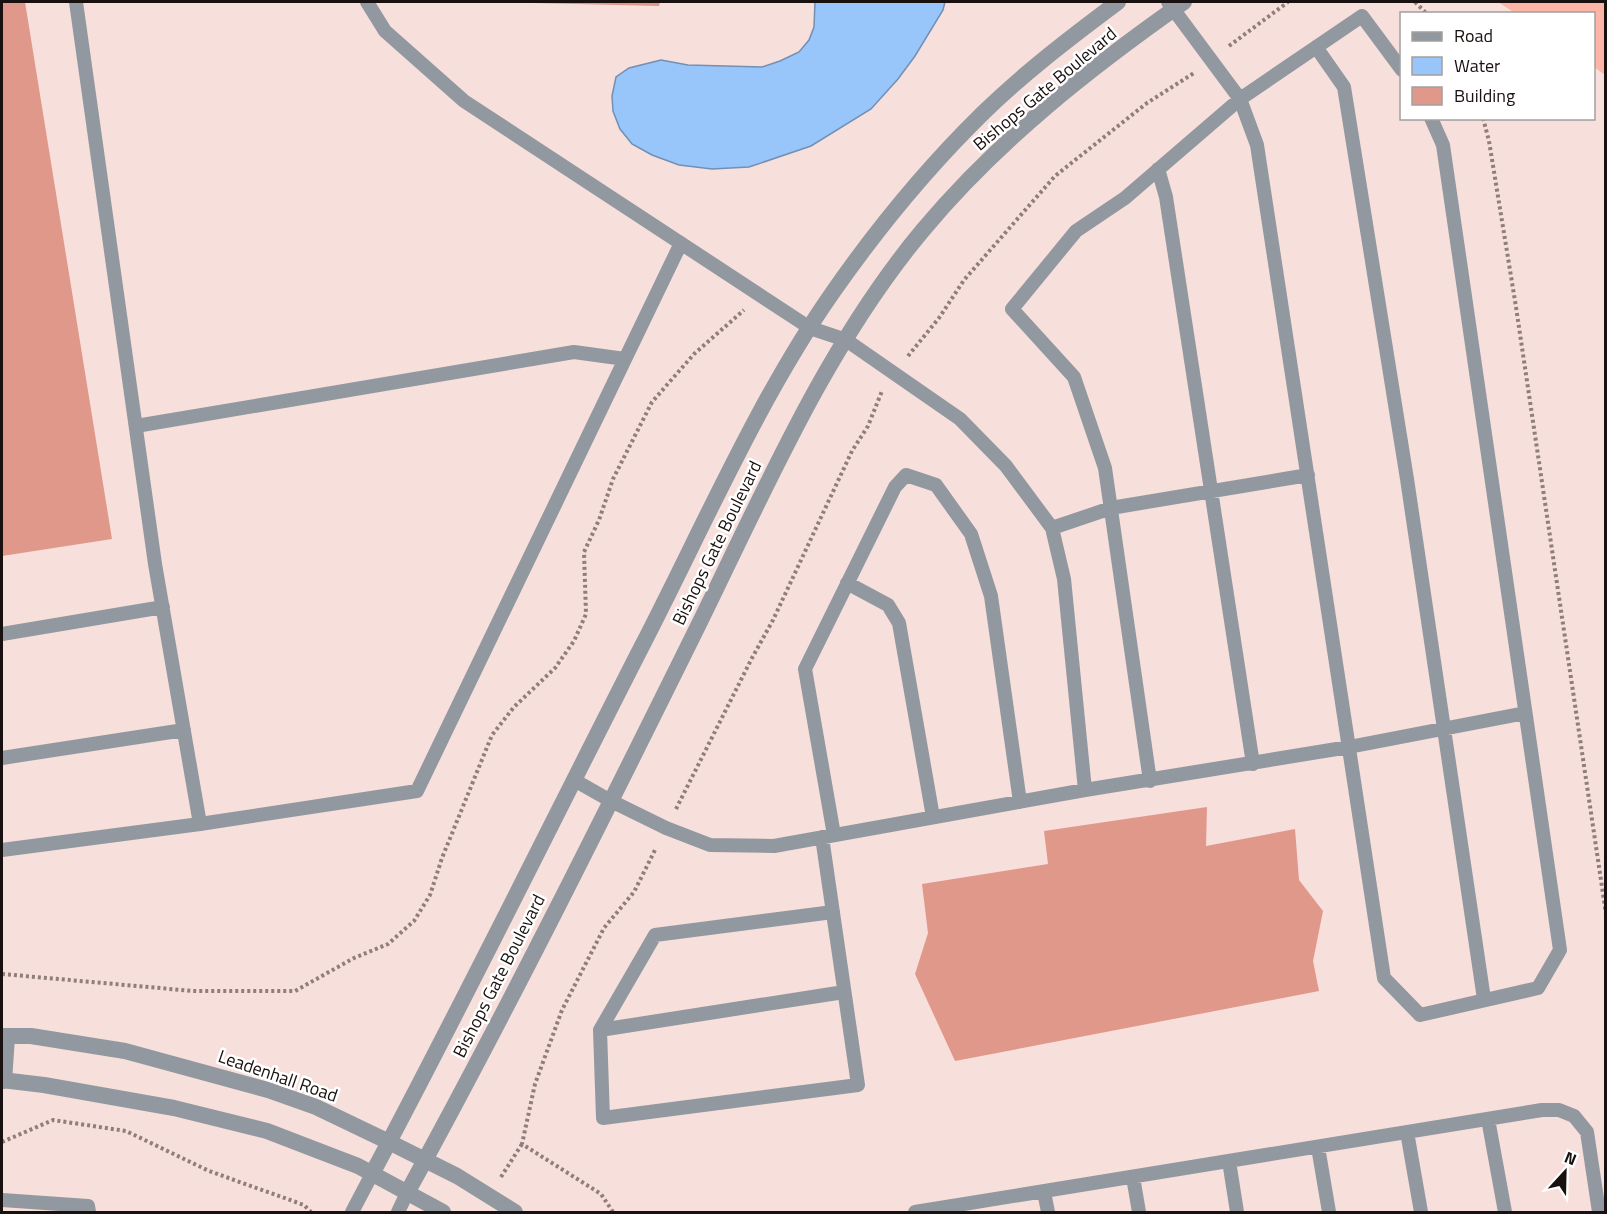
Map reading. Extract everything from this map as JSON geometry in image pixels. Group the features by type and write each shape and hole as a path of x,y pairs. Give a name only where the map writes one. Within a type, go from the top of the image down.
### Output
{"street":[{"name":"Bishops Gate Boulevard","path":"372,1174 479,969 740,453 831,295 888,220 982,114 1067,40 1118,2"},
{"name":"Bishops Gate Boulevard","path":"407,1193 610,801 779,460 846,340 881,286 921,232 965,183 1012,136 1175,4"},
{"name":"Leadenhall Road","path":"443,1212 358,1166 267,1131 174,1108 45,1085 3,1081 4,1036 32,1036 125,1052 219,1076 316,1107 457,1176 515,1212"}],"lane":[{"path":"76,2 163,607 200,824"},
{"path":"367,2 385,31 464,101 810,328 846,340 960,419 1006,466 1052,528 1064,579 1085,790"},
{"path":"1175,4 1240,99 1257,145 1384,978 1420,1015 1538,988 1560,950 1443,145 1432,120"},
{"path":"1150,781 1105,468 1074,377 1012,309 1076,231 1125,198 1240,99 1362,16 1400,69"},
{"path":"1316,47 1344,87 1407,479 1484,999"},
{"path":"1158,169 1166,197 1253,764"},
{"path":"2,850 200,824 417,791 681,243"},
{"path":"136,426 574,352 625,359"},
{"path":"1052,528 1111,508 1308,475"},
{"path":"833,912 656,936 600,1030 603,1118 858,1085 833,912 828,836 805,669 894,487 906,476 936,485 971,534 991,596 1020,802"},
{"path":"847,583 888,605 899,623 933,817"},
{"path":"2,634 163,607"},
{"path":"574,780 610,801 666,828 710,845 774,846 1085,790 1349,747 1525,713"},
{"path":"2,758 184,730"},
{"path":"600,1030 844,992"},
{"path":"915,1212 959,1209 1044,1192 1229,1161 1542,1110 1559,1110 1574,1116 1587,1132 1599,1212"},
{"path":"1488,1119 1504,1212"},
{"path":"1407,1132 1421,1212"},
{"path":"1318,1147 1329,1212"},
{"path":"1229,1161 1237,1212"},
{"path":"352,1212 372,1174"},
{"path":"1134,1177 1139,1212"},
{"path":"1044,1192 1048,1212"},
{"path":"398,1212 407,1193"},
{"path":"5,1204 88,1206 89,1212"}],"path":[{"path":"1484,120 1489,141 1516,307 1605,914"},
{"path":"2,1142 53,1120 126,1131 209,1171 304,1206 311,1212"}],"shaded area":[{"path":"1498,2 1605,2 1605,75 1595,68 1595,12 1513,12"}],"water":[{"path":"815,2 945,2 943,10 915,56 871,109 811,146 749,167 712,169 679,165 652,155 632,144 620,129 613,111 612,96 616,77 629,68 661,60 688,65 762,67 780,61 799,52 809,40 814,27"}],"building":[{"path":"2,2 25,2 112,539 2,556"},
{"path":"532,2 660,2 659,6"},
{"path":"1207,807 1206,846 1295,829 1299,880 1323,911 1313,961 1319,991 955,1061 915,974 928,933 922,884 1048,864 1044,831"}]}
